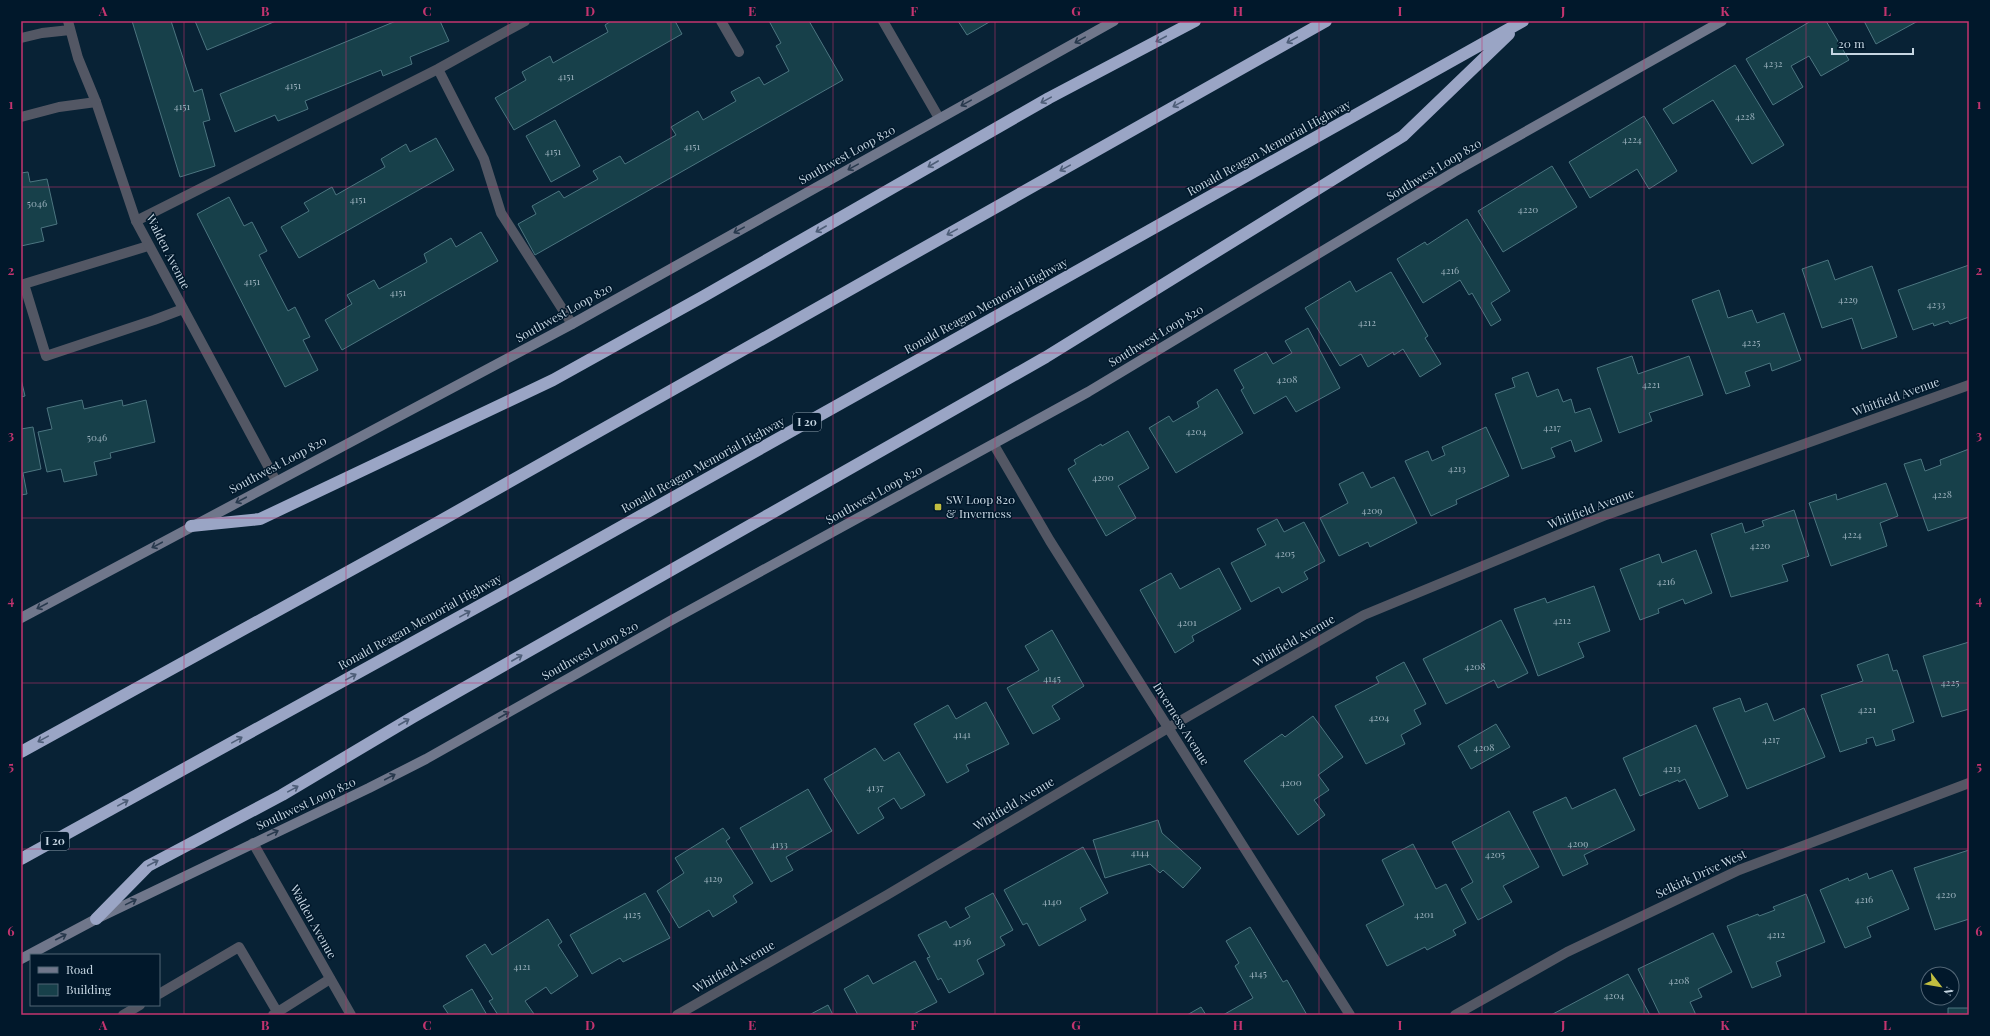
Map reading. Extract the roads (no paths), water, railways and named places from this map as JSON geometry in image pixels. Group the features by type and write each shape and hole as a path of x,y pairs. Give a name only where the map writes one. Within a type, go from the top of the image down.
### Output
{"highway":[{"path":"191,526 260,519 553,380 718,288 1049,98 1195,21"},
{"path":"21,752 440,522 1326,21"},
{"path":"96,919 148,866 302,784 380,736 657,577 909,436 1046,357 1403,136 1522,22"},
{"name":"Ronald Reagan Memorial Highway","path":"21,859 535,575 1522,22"}],"main road":[{"name":"Southwest Loop 820","path":"21,618 572,324 939,118 1098,25 1114,21"},
{"name":"Southwest Loop 820","path":"23,956 426,759 670,621 994,445 1095,388 1461,168 1722,21"}],"street":[{"path":"136,221 438,69 508,25 525,21"},
{"path":"721,21 739,52"},
{"path":"883,21 939,118"},
{"path":"21,38 69,26"},
{"name":"Walden Avenue","path":"69,26 78,58 96,102 136,221 148,246 276,481"},
{"path":"438,69 484,158 501,213 572,324"},
{"path":"21,117 59,107 96,102"},
{"path":"148,246 24,284 46,356 154,320 182,309"},
{"name":"Whitfield Avenue","path":"676,1015 894,891 1168,728 1364,615 1606,515 1969,385"},
{"name":"Inverness Avenue","path":"994,445 1050,541 1350,1015"},
{"name":"Selkirk Drive West","path":"1455,1015 1567,952 1739,870 1969,783"},
{"name":"Walden Avenue","path":"253,843 351,1015"},
{"path":"160,993 239,947 276,1014 330,979"},
{"path":"123,1015 138,1006"}],"place":[{"name":"SW Loop 820 & Inverness","path":"938,507"}]}
